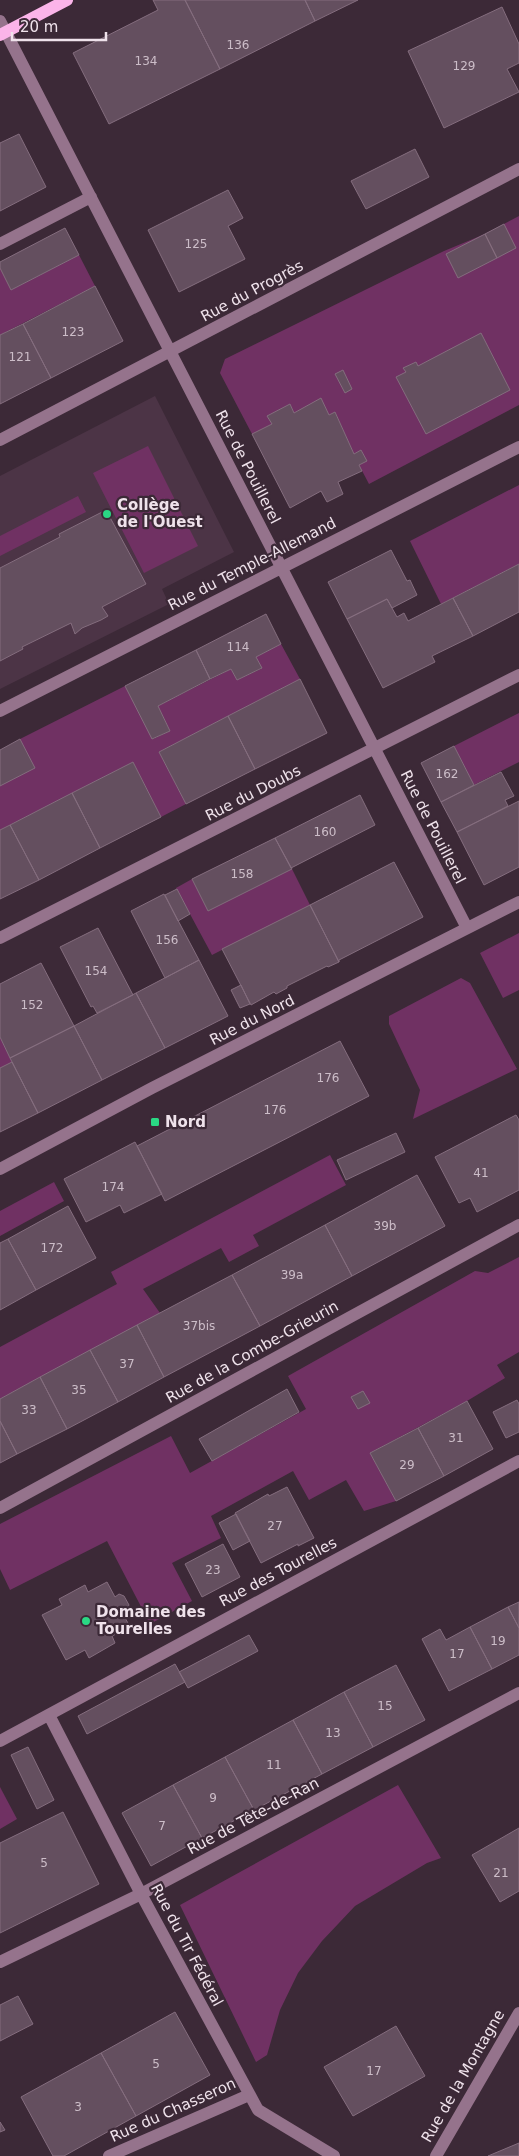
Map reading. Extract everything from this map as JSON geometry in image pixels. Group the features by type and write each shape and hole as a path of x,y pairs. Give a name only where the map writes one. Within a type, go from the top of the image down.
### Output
{"main road":[{"path":"2,29 67,0"}],"street":[{"name":"Rue de Pouillerel","path":"2,29 91,197 466,928"},
{"name":"Rue du Progrès","path":"0,440 519,169"},
{"path":"0,244 91,197"},
{"name":"Rue du Temple-Allemand","path":"0,711 519,447"},
{"name":"Rue du Doubs","path":"0,938 519,675"},
{"name":"Rue du Nord","path":"0,1169 152,1088 519,902"},
{"name":"Rue de la Combe-Grieurin","path":"0,1508 519,1225"},
{"name":"Rue des Tourelles","path":"0,1740 519,1461"},
{"name":"Rue de Tête-de-Ran","path":"0,1962 141,1894 519,1692"},
{"name":"Rue du Tir Fédéral","path":"49,1715 141,1894 258,2110 334,2156"},
{"name":"Rue de la Montagne","path":"436,2156 519,2013"},
{"name":"Rue du Chasseron","path":"109,2156 249,2095"}],"shaded area":[{"path":"519,216 519,405 369,484 359,465 366,461 361,450 354,454 335,412 329,415 321,399 294,413 290,404 268,416 272,424 252,434 220,373 225,359"},
{"path":"79,255 95,286 0,335 0,268 11,290"},
{"name":"Collège de l'Ouest","path":"155,396 234,552 162,589 169,604 0,689 0,476"},
{"path":"148,446 198,546 144,573 93,473"},
{"path":"519,485 519,564 441,604 410,541"},
{"path":"78,496 86,512 0,556 0,536"},
{"path":"281,644 300,679 159,752 186,804 161,817 133,762 0,830 0,786 20,739 125,686 153,739 170,731 158,706 231,669 237,680 261,669 256,657"},
{"path":"519,713 519,762 474,785 454,746"},
{"path":"292,869 310,905 212,955 176,888 192,879 208,911"},
{"path":"519,933 519,990 503,998 480,953"},
{"path":"461,978 470,983 517,1069 413,1119 420,1090 389,1024 389,1016"},
{"path":"0,1037 12,1062 0,1068"},
{"path":"330,1155 346,1185 253,1235 259,1246 229,1262 221,1248 143,1289 160,1313 0,1399 0,1347 117,1284 111,1272"},
{"path":"54,1182 64,1201 0,1236 0,1211"},
{"path":"519,1257 519,1352 497,1365 505,1378 467,1401 370,1453 396,1501 364,1511 346,1480 309,1500 293,1471 211,1516 221,1538 172,1563 192,1601 150,1624 107,1541 10,1590 0,1569 0,1524 171,1436 190,1473 306,1409 288,1376 475,1271 488,1273"},
{"path":"398,1785 441,1858 427,1863 355,1906 322,1941 298,1973 280,2010 267,2055 256,2062 180,1905"},
{"path":"0,1787 17,1819 0,1829"}],"building":[{"path":"153,0 185,0 220,69 109,124 73,53 158,10"},
{"path":"185,0 305,0 315,21 220,69"},
{"path":"305,0 358,0 315,21"},
{"path":"502,7 519,44 519,63 507,69 519,92 444,128 408,51"},
{"path":"19,134 46,187 0,211 0,143"},
{"path":"415,149 429,177 366,209 351,181"},
{"path":"228,190 243,218 228,226 245,259 179,292 148,230"},
{"path":"504,224 516,248 497,258 485,234"},
{"path":"65,228 79,255 11,290 0,268 0,262"},
{"path":"485,234 497,258 458,278 446,254"},
{"path":"95,286 123,341 51,378 23,324"},
{"path":"23,324 51,378 0,404 0,335"},
{"path":"481,333 510,390 426,434 396,377 406,372 403,368 416,362 418,366"},
{"path":"343,370 352,389 345,393 335,374"},
{"path":"321,398 329,415 335,412 354,454 361,450 367,461 359,465 362,471 338,482 343,494 327,502 321,491 290,508 252,434 272,424 267,416 290,404 294,413"},
{"path":"106,510 146,584 102,607 108,616 82,628 75,634 71,623 22,647 23,649 0,661 0,568 60,537 59,534"},
{"path":"391,550 407,581 410,580 417,595 392,608 387,599 347,619 328,582"},
{"path":"519,564 519,612 473,636 453,598"},
{"path":"453,598 473,636 432,656 435,662 383,688 347,619 387,599 397,617 404,613 408,621"},
{"path":"266,614 281,644 256,657 262,668 237,680 231,669 210,679 196,650"},
{"path":"196,650 210,679 158,706 170,731 152,739 125,686"},
{"path":"300,679 327,733 255,769 228,716"},
{"path":"228,716 255,769 186,804 159,752"},
{"path":"20,739 35,768 0,786 0,750"},
{"path":"454,746 474,785 441,802 421,763"},
{"path":"133,762 161,817 100,848 72,793"},
{"path":"501,772 514,796 505,800 508,806 457,832 441,802"},
{"path":"72,793 100,848 39,880 10,825"},
{"path":"360,795 375,825 291,868 275,838"},
{"path":"519,801 519,867 484,885 457,832"},
{"path":"10,825 39,880 0,899 0,830"},
{"path":"275,838 292,869 208,911 192,879"},
{"path":"394,862 423,917 339,960 339,962 310,905"},
{"path":"177,889 190,914 178,921 165,895"},
{"path":"164,894 199,960 165,978 131,911"},
{"path":"310,905 339,962 327,966 287,986 287,988 276,994 274,992 251,1005 222,949"},
{"path":"98,928 133,995 97,1013 93,1006 91,1007 60,947"},
{"path":"199,960 228,1016 165,1048 136,993"},
{"path":"41,963 74,1026 10,1058 0,1037 0,984"},
{"path":"241,985 250,1004 240,1008 231,990"},
{"path":"136,993 165,1048 102,1080 74,1026"},
{"path":"74,1026 102,1080 38,1113 10,1058"},
{"path":"340,1041 369,1096 165,1201 137,1146"},
{"path":"12,1062 38,1113 0,1132 0,1068"},
{"path":"516,1115 519,1120 519,1190 477,1212 470,1198 459,1203 435,1157"},
{"path":"396,1133 405,1152 346,1180 337,1160"},
{"path":"135,1142 162,1194 124,1213 120,1205 86,1222 64,1179"},
{"path":"417,1175 445,1226 352,1276 325,1225"},
{"path":"68,1206 96,1258 36,1290 8,1239"},
{"path":"325,1225 352,1276 260,1326 232,1275"},
{"path":"8,1239 36,1290 0,1310 0,1243"},
{"path":"232,1275 260,1326 164,1377 137,1325"},
{"path":"137,1325 164,1377 118,1402 90,1350"},
{"path":"90,1350 118,1402 67,1429 40,1377"},
{"path":"40,1377 67,1429 17,1454 0,1421 0,1399"},
{"path":"287,1389 299,1412 212,1461 199,1439"},
{"path":"363,1391 370,1403 358,1409 351,1397"},
{"path":"517,1400 519,1404 519,1432 506,1438 493,1412"},
{"path":"467,1401 493,1449 444,1476 418,1428"},
{"path":"0,1421 17,1454 0,1463"},
{"path":"418,1428 444,1476 396,1501 370,1453"},
{"path":"287,1487 314,1538 261,1563 235,1513 268,1494 269,1496"},
{"path":"236,1514 250,1541 233,1550 219,1523"},
{"path":"223,1544 240,1577 202,1597 185,1564"},
{"name":"Domaine des Tourelles","path":"107,1582 115,1597 119,1594 124,1596 129,1605 122,1612 130,1627 112,1636 115,1643 89,1658 85,1650 66,1660 42,1615 62,1605 59,1599 85,1585 88,1592"},
{"path":"519,1602 519,1628 508,1607"},
{"path":"508,1607 519,1628 519,1655 492,1669 470,1627"},
{"path":"470,1627 492,1669 449,1691 422,1639 440,1629 446,1640"},
{"path":"249,1635 258,1651 188,1688 179,1672"},
{"path":"175,1664 185,1682 87,1734 78,1716"},
{"path":"396,1665 425,1720 373,1747 344,1692"},
{"path":"344,1692 373,1747 322,1774 293,1720"},
{"path":"293,1720 322,1774 254,1810 225,1757"},
{"path":"28,1747 54,1800 37,1809 11,1755"},
{"path":"225,1757 254,1810 202,1838 173,1785"},
{"path":"173,1785 202,1838 151,1866 122,1813"},
{"path":"63,1812 99,1884 0,1933 0,1843"},
{"path":"519,1828 519,1891 500,1902 472,1855"},
{"path":"18,1996 33,2024 0,2041 0,2005"},
{"path":"175,2012 210,2075 136,2116 101,2053"},
{"path":"396,2026 425,2076 353,2116 324,2067"},
{"path":"101,2053 136,2116 64,2156 53,2156 21,2097"},
{"path":"0,2122 5,2130 0,2132"},
{"path":"519,2143 519,2156 488,2156"}],"place":[{"name":"Collège de l'Ouest","path":"107,514"},
{"name":"Nord","path":"155,1122"},
{"name":"Domaine des Tourelles","path":"86,1621"}]}
